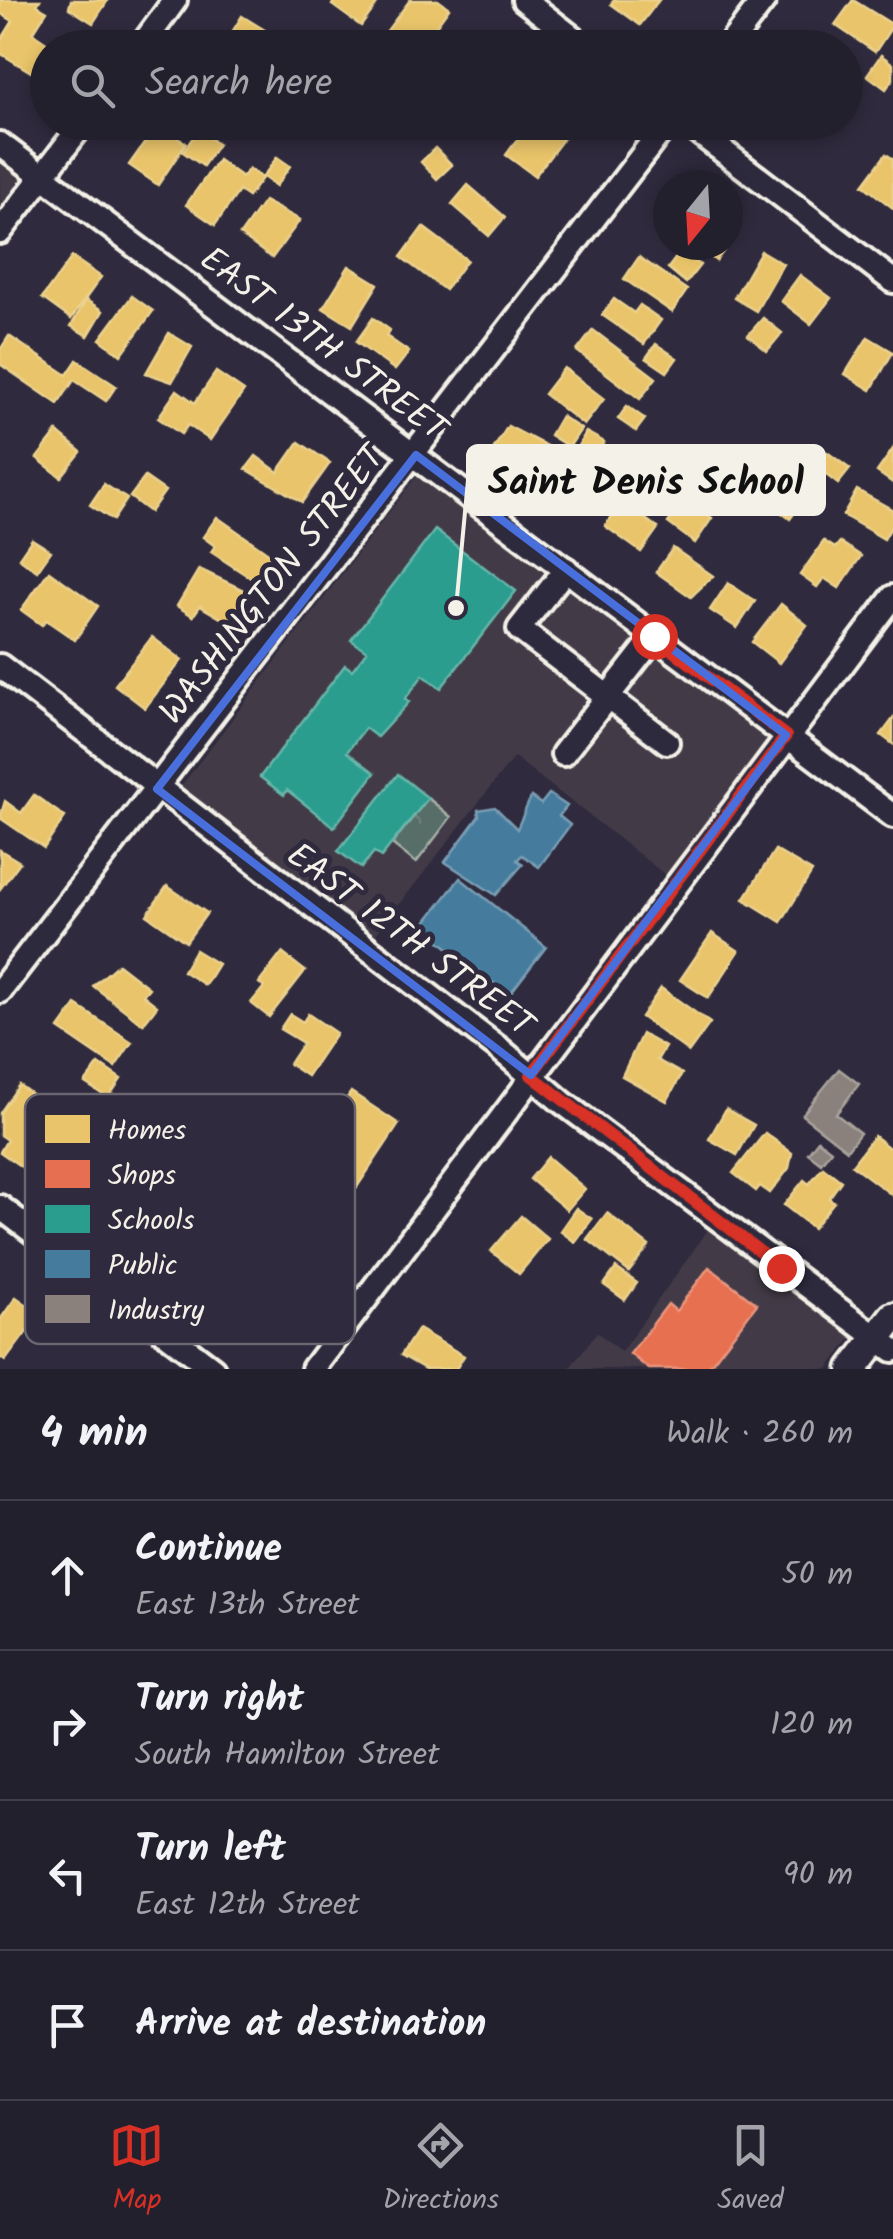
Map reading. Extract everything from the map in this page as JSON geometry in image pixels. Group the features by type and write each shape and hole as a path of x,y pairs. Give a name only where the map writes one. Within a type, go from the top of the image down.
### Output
{"main road":[{"path":"853,1369 888,1334"}],"street":[{"path":"153,30 175,0"},
{"path":"524,0 563,30"},
{"path":"741,30 764,0"},
{"path":"0,232 70,140"},
{"name":"WASHINGTON STREET","path":"0,991 416,455 654,140"},
{"path":"709,140 893,281"},
{"name":"EAST 13TH STREET","path":"0,144 893,816"},
{"path":"566,568 519,629 668,742"},
{"path":"355,1312 893,598"},
{"path":"563,754 654,636"},
{"name":"EAST 12TH STREET","path":"0,666 765,1256 888,1334"},
{"path":"0,1207 25,1226"},
{"path":"181,1344 214,1369"},
{"path":"313,1369 332,1344"}],"highlighted area":[{"path":"416,455 786,735 531,1075 157,789"}],"shaded area":[{"path":"0,161 27,181 0,215"},
{"path":"419,473 772,742 668,877 514,757 373,938 178,790"},
{"path":"710,1227 852,1337 828,1369 569,1369 597,1332 621,1352"}],"green space":[{"path":"428,798 451,817 416,863 392,844"}],"building: Homes":[{"path":"0,0 40,0 37,5 47,11 35,30 30,30 30,71 0,53 0,42 13,21 0,13"},
{"path":"71,0 108,0 93,23 69,8"},
{"path":"335,0 380,0 361,26 332,5"},
{"path":"410,0 438,0 449,8 433,30 388,30"},
{"path":"614,0 659,0 640,25 611,4"},
{"path":"853,0 893,25 875,52 863,44 863,30 842,30 835,25"},
{"path":"242,16 265,30 233,30"},
{"path":"881,55 893,64 893,79 886,89 867,75"},
{"path":"147,140 186,143 158,185 129,165"},
{"path":"191,140 212,140 218,144 203,166 183,152"},
{"path":"517,140 562,140 535,176 506,155"},
{"path":"435,148 452,165 437,179 421,162"},
{"path":"886,154 893,159 893,208 863,185"},
{"path":"277,157 290,166 276,186 263,177"},
{"path":"218,160 242,177 249,169 262,178 248,197 239,191 215,225 186,205"},
{"path":"468,185 505,217 489,236 452,204"},
{"path":"264,201 300,220 272,258 240,235"},
{"path":"423,227 467,260 445,290 401,257"},
{"path":"761,251 783,264 756,311 734,298"},
{"path":"72,257 101,277 71,319 42,298"},
{"path":"639,257 687,290 672,312 624,279"},
{"path":"674,260 693,260 700,265 686,283 668,268"},
{"path":"349,266 378,284 352,326 323,308"},
{"path":"800,275 831,298 811,324 781,301"},
{"path":"132,296 153,311 121,355 100,339"},
{"path":"614,299 634,313 640,305 661,320 644,344 602,315"},
{"path":"86,300 103,311 88,336 71,326"},
{"path":"373,318 390,330 386,336 409,352 395,370 356,342"},
{"path":"763,318 782,333 767,351 748,335"},
{"path":"593,330 656,378 640,399 577,351"},
{"path":"169,333 192,347 172,382 146,373"},
{"path":"9,336 67,375 77,360 116,386 106,401 74,380 58,404 0,364 0,350"},
{"path":"868,337 893,352 871,390 845,374"},
{"path":"656,344 677,358 667,372 646,358"},
{"path":"564,368 604,399 584,425 544,394"},
{"path":"216,372 244,391 210,440 188,425 181,434 158,418 177,390 195,403"},
{"path":"627,406 645,419 636,431 618,419"},
{"path":"561,416 581,429 569,447 550,435"},
{"path":"508,426 556,451 539,477 494,448"},
{"path":"57,432 81,452 61,477 37,458"},
{"path":"586,432 604,442 591,465 573,455"},
{"path":"299,442 330,463 302,502 246,469 256,456 278,472"},
{"path":"893,449 893,483 877,472"},
{"path":"827,452 850,469 838,484 816,467"},
{"path":"145,477 165,491 150,512 130,497"},
{"path":"781,477 807,496 790,519 765,500"},
{"path":"104,484 127,499 113,520 90,505"},
{"path":"857,490 893,510 893,524 884,539 843,515"},
{"path":"611,494 658,528 641,552 605,526 613,515 601,507"},
{"path":"686,499 712,518 695,543 668,523"},
{"path":"217,517 271,555 254,580 211,552 215,546 203,537"},
{"path":"32,539 51,551 37,571 19,558"},
{"path":"824,541 835,548 840,542 861,556 839,588 824,578 817,587 800,575"},
{"path":"673,548 713,576 691,597 656,572"},
{"path":"199,569 250,593 231,624 200,606 193,616 177,606"},
{"path":"49,571 98,606 75,640 46,620 42,625 21,610"},
{"path":"728,583 755,601 737,628 710,610"},
{"path":"781,604 807,625 779,663 752,642"},
{"path":"152,637 182,660 145,708 115,685"},
{"path":"893,719 893,744 881,735"},
{"path":"34,795 65,817 44,848 0,818 5,801 21,813"},
{"path":"0,850 20,862 0,889"},
{"path":"775,850 812,872 781,922 744,899"},
{"path":"167,886 207,913 186,942 147,915"},
{"path":"712,933 739,951 708,998 680,980"},
{"path":"195,950 218,964 205,985 183,971"},
{"path":"282,953 305,971 269,1017 251,1003 264,987 259,983"},
{"path":"118,964 149,988 143,995 157,1006 143,1024 93,986"},
{"path":"661,988 710,1023 689,1052 641,1017"},
{"path":"76,1005 132,1042 115,1067 59,1029"},
{"path":"290,1014 303,1022 308,1014 336,1033 307,1076 289,1064 303,1043 280,1029"},
{"path":"642,1034 665,1047 657,1060 682,1074 667,1101 622,1076"},
{"path":"99,1064 121,1079 111,1094 102,1094 85,1083"},
{"path":"19,1085 32,1094 25,1094 25,1169 0,1152 7,1140 0,1135 0,1113"},
{"path":"355,1095 399,1124 355,1186"},
{"path":"726,1109 754,1125 737,1155 709,1139"},
{"path":"765,1133 792,1153 789,1168 770,1193 760,1186 756,1191 733,1173"},
{"path":"874,1136 893,1151 892,1195 852,1165"},
{"path":"548,1157 585,1189 567,1210 530,1179"},
{"path":"823,1167 841,1181 829,1198 834,1202 813,1228 784,1205 804,1180 809,1184"},
{"path":"576,1208 592,1219 575,1242 560,1231"},
{"path":"607,1213 649,1246 629,1272 587,1239"},
{"path":"521,1216 548,1239 519,1274 491,1251"},
{"path":"616,1268 637,1283 625,1300 604,1285"},
{"path":"16,1297 25,1303 25,1334 5,1361 0,1357 0,1320"},
{"path":"418,1329 464,1356 456,1369 425,1369 401,1355"}],"building: Shops":[{"path":"709,1267 757,1304 707,1369 649,1369 630,1354 668,1304 676,1311"}],"building: Schools":[{"path":"435,530 516,591 441,688 423,675 405,699 409,702 377,737 365,728 347,752 375,773 334,827 287,790 284,795 260,777 345,665 352,670 367,651 351,640"},
{"path":"398,774 428,798 381,857 374,852 361,868 338,851"}],"building: Public":[{"path":"549,794 567,806 559,816 570,825 539,867 522,855 517,860 523,864 496,895 445,862 479,816 478,810 495,807 517,829 531,797 541,804"},
{"path":"460,878 546,947 509,995 422,927"}],"building: Industry":[{"path":"839,1069 859,1084 836,1114 860,1133 847,1150 802,1115"},
{"path":"818,1140 831,1150 821,1163 808,1153"}],"place":[{"name":"Saint Denis School","path":"456,608"}],"route":[{"path":"654,636 786,736 531,1075 781,1268"}]}
